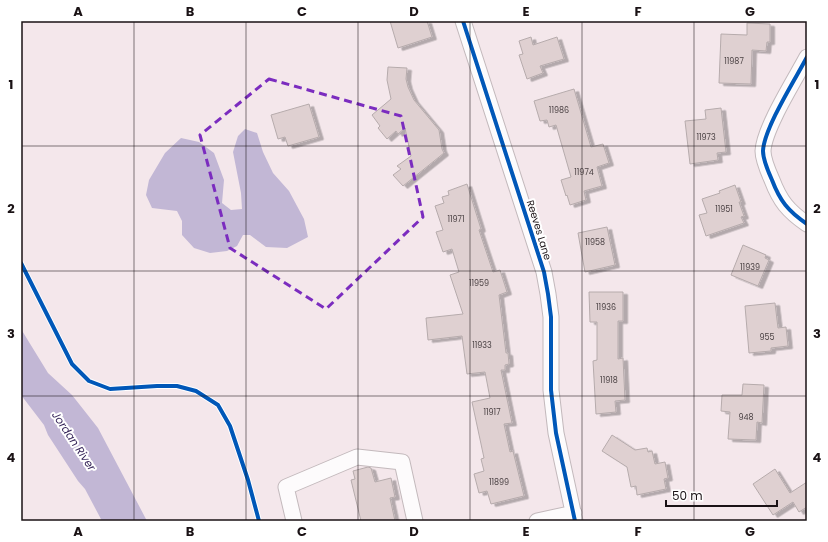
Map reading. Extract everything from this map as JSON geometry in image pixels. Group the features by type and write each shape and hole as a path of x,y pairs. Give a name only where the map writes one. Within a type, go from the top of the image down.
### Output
{"street":[{"name":"Reeves Lane","path":"464,21 544,272 550,318 551,390 556,433 574,517"},
{"path":"807,57 768,133 763,151 767,168 778,196 793,215 807,224"},
{"path":"294,521 286,488 357,457 402,462 416,521"},
{"path":"537,521 574,517"}],"highlighted area":[{"path":"269,79 401,116 423,217 326,309 230,248 200,135"}],"water":[{"path":"245,129 257,133 263,152 273,173 289,191 304,219 308,237 287,248 266,247 250,235 243,235 237,246 227,251 210,253 194,248 182,235 182,221 177,211 152,208 146,195 149,180 165,153 181,138 199,142 214,153 224,180 222,203 231,210 242,209 241,193 233,152 238,136"},
{"name":"Jordan River","path":"21,329 48,373 72,395 98,428 147,521 102,521 85,489 78,481 48,435 44,425 21,395"}],"building":[{"path":"390,21 427,21 432,37 398,48"},
{"path":"747,23 770,24 770,42 767,42 766,51 752,50 751,84 719,83 721,34 747,35"},
{"path":"531,37 533,45 557,37 564,59 540,66 543,73 527,79 519,55 523,54 519,41"},
{"path":"388,67 407,68 406,79 408,87 414,100 439,130 444,153 403,186 393,175 401,169 397,166 411,156 405,128 398,134 396,131 387,139 378,128 380,126 372,115 391,99 387,80"},
{"path":"574,89 591,147 603,144 609,163 597,167 602,186 584,191 586,200 570,205 561,180 571,177 556,125 549,127 547,120 540,121 534,101"},
{"path":"309,104 319,137 288,146 285,137 278,139 271,115"},
{"path":"721,108 726,152 717,153 718,160 690,164 685,121 706,119 705,110"},
{"path":"467,184 481,229 479,230 493,272 500,270 507,292 499,295 506,353 508,353 509,364 505,365 505,370 501,370 512,423 504,424 510,452 513,451 524,496 491,504 487,491 479,493 474,474 484,471 481,459 484,458 472,402 490,398 485,372 467,374 462,336 428,340 426,318 463,314 450,275 459,272 452,249 443,252 436,232 443,230 435,206 444,203 442,197 449,195 448,191"},
{"path":"735,185 741,202 739,202 744,216 741,217 744,223 706,236 699,215 707,213 702,199 720,193 719,191"},
{"path":"607,227 615,265 585,272 578,233"},
{"path":"743,245 766,255 765,258 769,260 758,286 731,275"},
{"path":"589,292 623,292 623,321 618,321 618,359 623,358 625,400 615,401 616,412 596,414 593,361 597,360 597,322 590,322"},
{"path":"775,303 778,328 786,327 788,346 771,348 771,351 749,353 745,306"},
{"path":"743,384 764,385 762,423 757,422 756,440 728,439 730,412 721,411 722,395 742,395"},
{"path":"612,435 635,450 647,448 648,452 652,451 655,464 665,462 668,478 664,479 666,489 637,495 636,486 631,487 627,467 602,451"},
{"path":"368,467 371,468 375,482 391,478 395,497 390,498 395,521 361,521 351,480 355,479 353,471"},
{"path":"775,469 790,493 807,482 807,507 799,512 793,502 773,515 753,484"}],"cycle path":[{"path":"463,21 544,272 551,317 551,390 556,433 575,521"},
{"path":"807,57 774,117 763,151 767,169 785,205 807,224"},
{"path":"21,263 72,364 89,381 110,389 177,386 196,391 218,405 230,426 248,480 259,521"}]}
